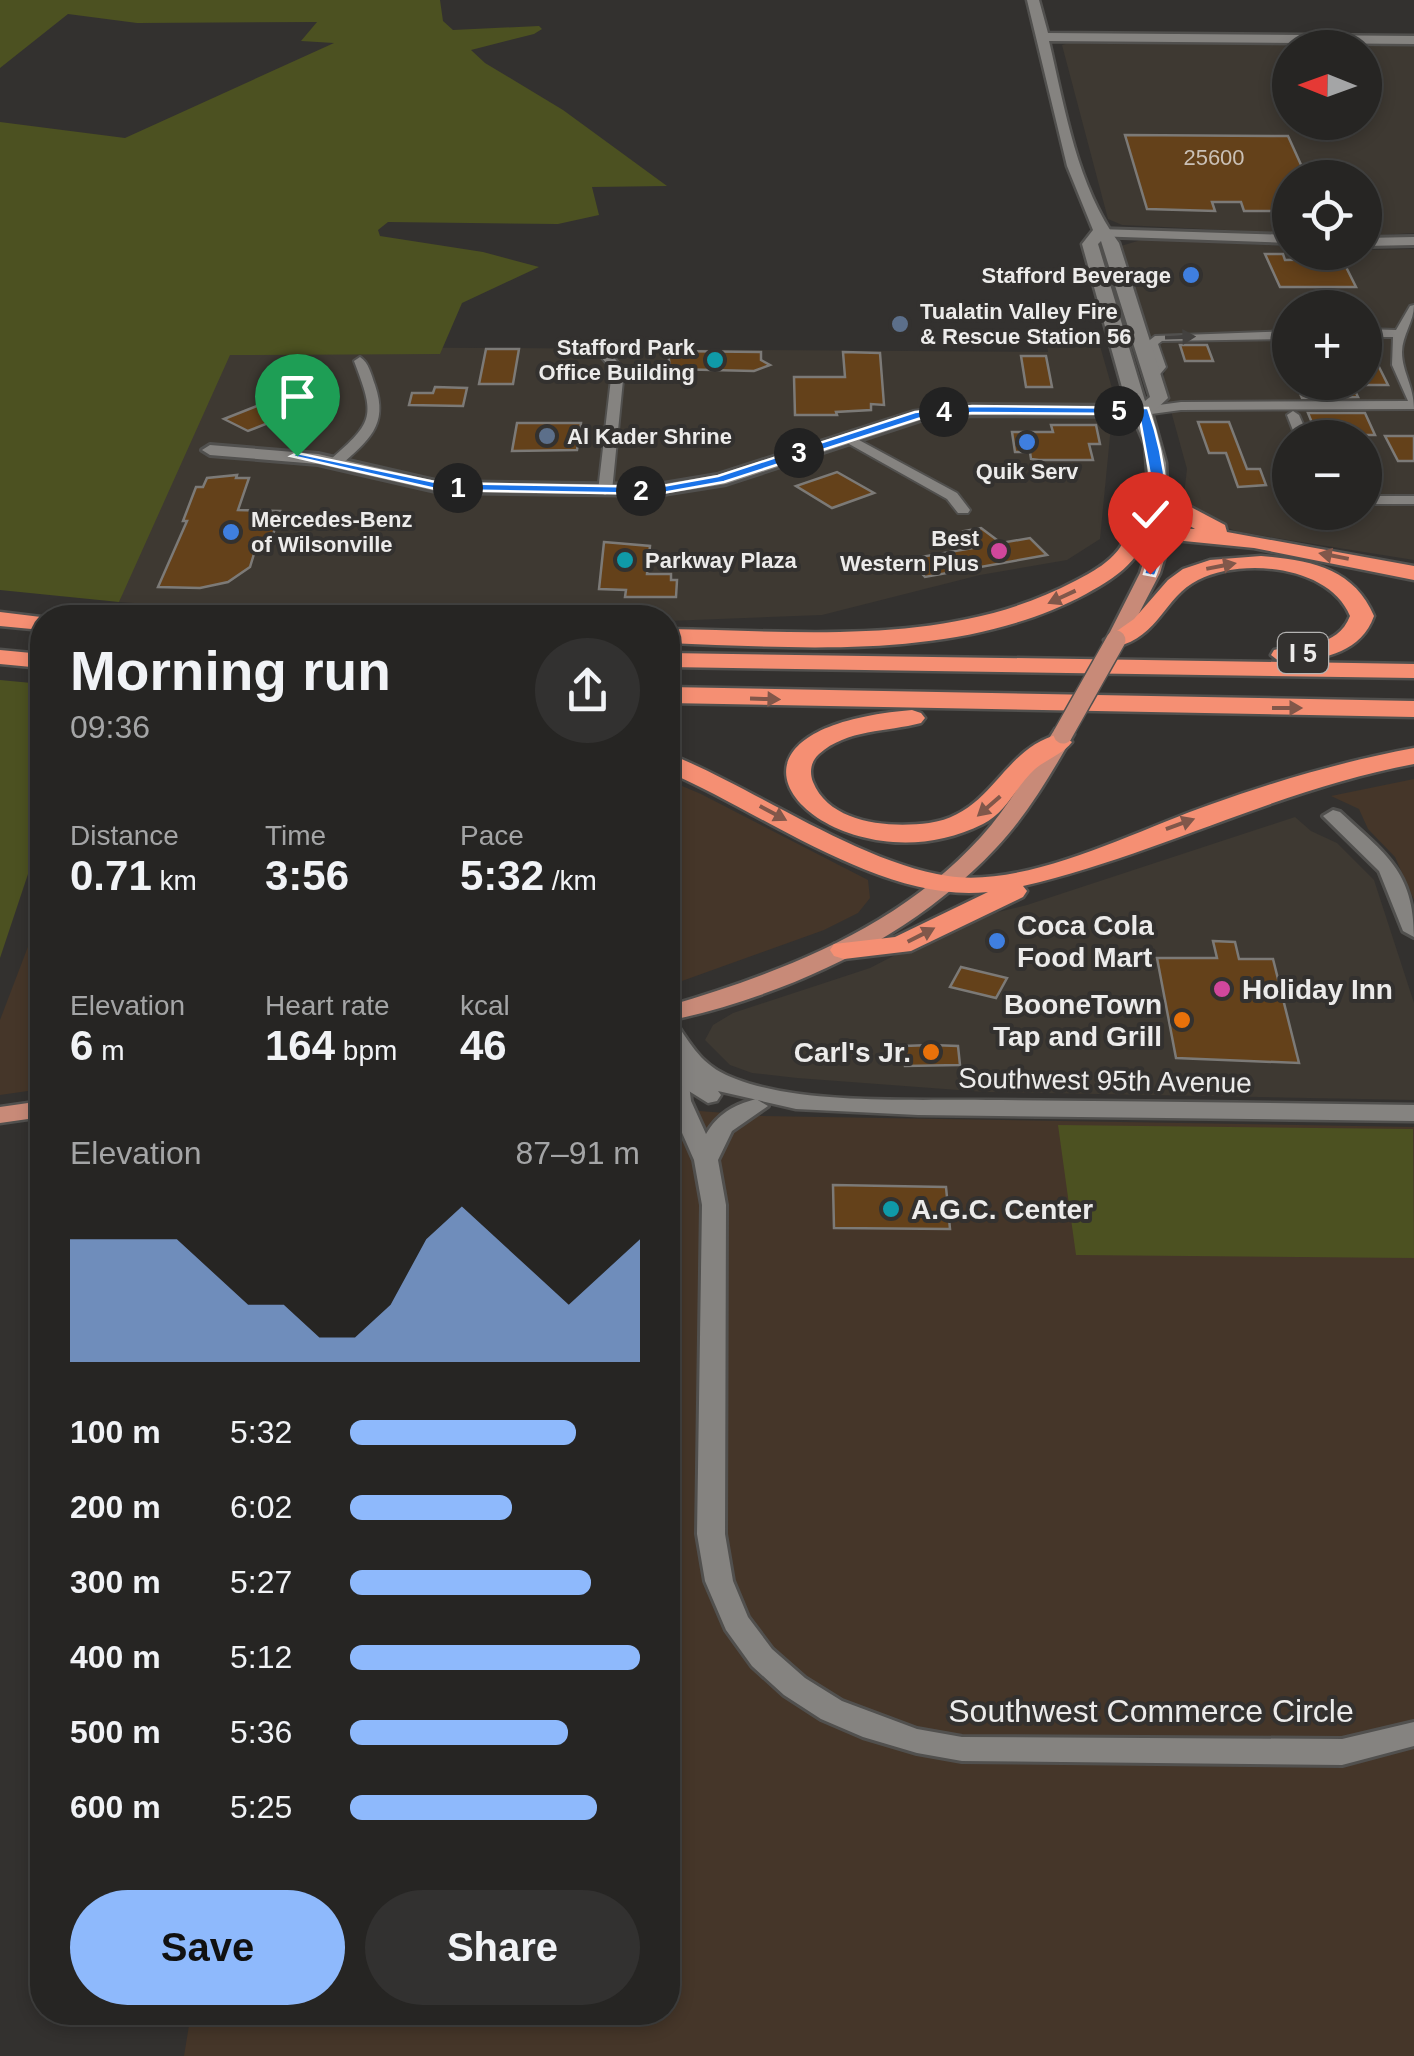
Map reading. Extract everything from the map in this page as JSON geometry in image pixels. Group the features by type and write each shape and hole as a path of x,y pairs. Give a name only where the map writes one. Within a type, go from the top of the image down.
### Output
{"highway":[{"path":"680,636 921,632 1028,612 1062,599 1118,564 1136,540 1138,491 1159,491 1186,517 1254,541"},
{"path":"1162,533 1254,541 1414,573"},
{"name":"I 5","path":"930,664 1302,654 1350,638 1360,624 1362,610 1355,596 1332,578 1282,564 1232,563 1191,574 1170,589 1147,621 1116,640"},
{"path":"0,617 30,619"},
{"path":"0,657 30,660"},
{"name":"I 5","path":"680,660 1414,671"},
{"name":"I 5","path":"680,696 1414,709"},
{"name":"I 5","path":"1061,738 1023,765 984,813 938,829 891,831 846,822 806,796 798,775 804,756 820,740 843,729 884,720 1189,708"},
{"path":"680,769 847,850 948,885 992,884 1088,858 1267,794 1414,756"},
{"path":"844,950 900,945 1088,858"}],"main road":[{"path":"1033,0 1081,184 1099,233 1110,243 1159,398 1144,411"},
{"path":"1043,37 1414,40"},
{"path":"680,1010 781,978 844,950 893,924 948,885 1006,826 1116,640 1150,574 1162,533 1159,491 1144,411 1134,398 1090,244 1099,233"},
{"name":"Southwest Commerce Circle","path":"680,1049 689,1064 683,1076"},
{"name":"Southwest 95th Avenue","path":"683,1076 722,1100 756,1106 781,1106 796,1101"},
{"name":"Southwest 95th Avenue","path":"683,1076 796,1101 918,1107 1414,1114"},
{"path":"0,1115 30,1111"}],"street":[{"path":"1099,233 1272,238"},
{"path":"1382,242 1414,241"},
{"path":"1414,308 1398,334 1393,356 1414,407"},
{"path":"1382,334 1398,334"},
{"path":"1152,376 1160,367 1154,340 1272,335"},
{"path":"605,490 618,370 608,358"},
{"path":"334,462 363,438 375,420 376,402 360,361"},
{"path":"1144,411 1181,406 1414,407"},
{"path":"210,450 262,452 334,462 425,485 657,490 705,483 888,422 936,412 1293,415 1414,407"},
{"path":"1293,415 1295,420"},
{"path":"846,437 952,496 963,510"},
{"path":"1382,500 1414,500"},
{"path":"1332,816 1388,868 1414,931"},
{"name":"Southwest Commerce Circle","path":"680,1103 706,1160 715,1226 712,1558 733,1617 747,1640 783,1679 810,1699 859,1724 905,1740 962,1749 1342,1752 1414,1734"},
{"path":"706,1160 722,1123 756,1106"}],"shaded area":[{"path":"1075,41 1272,42 1272,140 1382,140 1382,42 1414,46 1414,233 1382,235 1382,160 1272,160 1272,232 1122,225 1108,219 1062,45"},
{"path":"1144,239 1272,245 1272,270 1382,270 1382,250 1414,249 1414,560 1239,532 1192,515 1183,503 1187,469 1163,382 1165,370 1157,343 1147,338 1121,246"},
{"path":"1047,345 1100,346 1114,395 1100,539 1067,560 980,575 822,615 680,621 680,605 119,602 214,346 1048,352"},
{"path":"1414,779 1414,900 1395,857 1368,829 1359,809 1331,796"},
{"path":"680,785 868,880 870,898 858,913 824,930 680,982"},
{"path":"1295,817 1311,831 1337,843 1374,880 1414,1003 1414,1100 985,1092 797,1078 752,1073 730,1065 705,1040 713,1025 733,1013 870,968 961,921 1027,905"},
{"path":"30,941 30,1091 0,1095 0,1020"},
{"path":"680,1105 700,1111 762,1116 1414,1127 1414,2056 184,2056 189,2025 680,2025"}],"green space":[{"path":"0,0 440,0 443,21 453,30 539,26 542,29 534,34 471,50 485,63 563,110 667,186 592,187 599,215 558,224 388,222 378,230 380,236 483,252 539,267 462,303 440,354 230,355 119,602 0,590 0,122 125,138 334,43 301,41 317,22 137,23 68,14 0,68"},
{"path":"0,680 30,683 30,868 0,958"},
{"path":"1058,1125 1413,1129 1414,1258 1076,1255"}],"building":[{"path":"1125,135 1272,136 1272,140 1290,140 1299,160 1272,160 1272,211 1244,211 1241,202 1212,202 1215,211 1147,209"},
{"path":"1272,270 1348,270 1356,287 1280,287"},
{"path":"1180,345 1207,345 1213,361 1185,361"},
{"path":"486,349 519,349 513,384 479,384"},
{"name":"Stafford Park Office Building","path":"668,351 761,352 761,360 770,365 754,371 670,369"},
{"path":"843,352 880,353 884,405 871,404 871,410 836,412 837,415 795,415 794,377 845,377"},
{"path":"1021,356 1046,356 1052,387 1026,387"},
{"path":"435,387 467,388 463,406 409,405 412,393 433,393"},
{"path":"297,390 321,402 248,431 224,419"},
{"path":"1308,413 1365,413 1368,420 1311,420"},
{"path":"1198,422 1229,422 1247,469 1260,469 1266,485 1238,487 1226,453 1209,453"},
{"name":"Al Kader Shrine","path":"517,423 581,423 577,450 512,451"},
{"path":"1051,425 1096,425 1100,444 1089,444 1093,460 1039,460 1031,459 1030,452 1015,452 1012,432 1053,432"},
{"path":"1385,436 1414,436 1414,461 1398,461"},
{"path":"837,472 874,493 832,508 796,486"},
{"name":"Mercedes-Benz of Wilsonville","path":"237,475 236,478 249,478 238,510 280,511 270,545 257,544 250,567 228,582 200,588 158,587 187,521 183,521 196,487 203,487 207,478"},
{"name":"Best Western Plus","path":"981,528 1001,543 1030,538 1047,555 925,577 909,559 979,547 964,531"},
{"name":"Parkway Plaza","path":"604,542 650,546 647,574 671,574 671,580 677,580 676,597 625,597 626,590 599,589"},
{"name":"Holiday Inn","path":"1213,941 1235,942 1239,959 1273,959 1299,1063 1176,1058 1157,958 1217,958"},
{"path":"961,967 1007,978 996,998 950,987"},
{"name":"Carl's Jr.","path":"904,1046 958,1046 960,1065 905,1066"},
{"name":"A.G.C. Center","path":"833,1185 946,1187 950,1229 834,1228"}],"place":[{"name":"Stafford Beverage","path":"1191,275"},
{"name":"Tualatin Valley Fire & Rescue Station 56","path":"900,324"},
{"name":"Stafford Park Office Building","path":"715,360"},
{"name":"Al Kader Shrine","path":"547,436"},
{"name":"Quik Serv","path":"1027,442"},
{"name":"Mercedes-Benz of Wilsonville","path":"231,532"},
{"name":"Best Western Plus","path":"999,551"},
{"name":"Parkway Plaza","path":"625,560"},
{"name":"Coca Cola Food Mart","path":"997,941"},
{"name":"Holiday Inn","path":"1222,989"},
{"name":"BooneTown Tap and Grill","path":"1182,1020"},
{"name":"Carl's Jr.","path":"931,1052"},
{"name":"A.G.C. Center","path":"891,1209"}],"route":[{"path":"297,456 425,485 492,490 657,490 720,480 919,415 972,410 1144,411 1154,454 1162,533 1150,574"}]}
